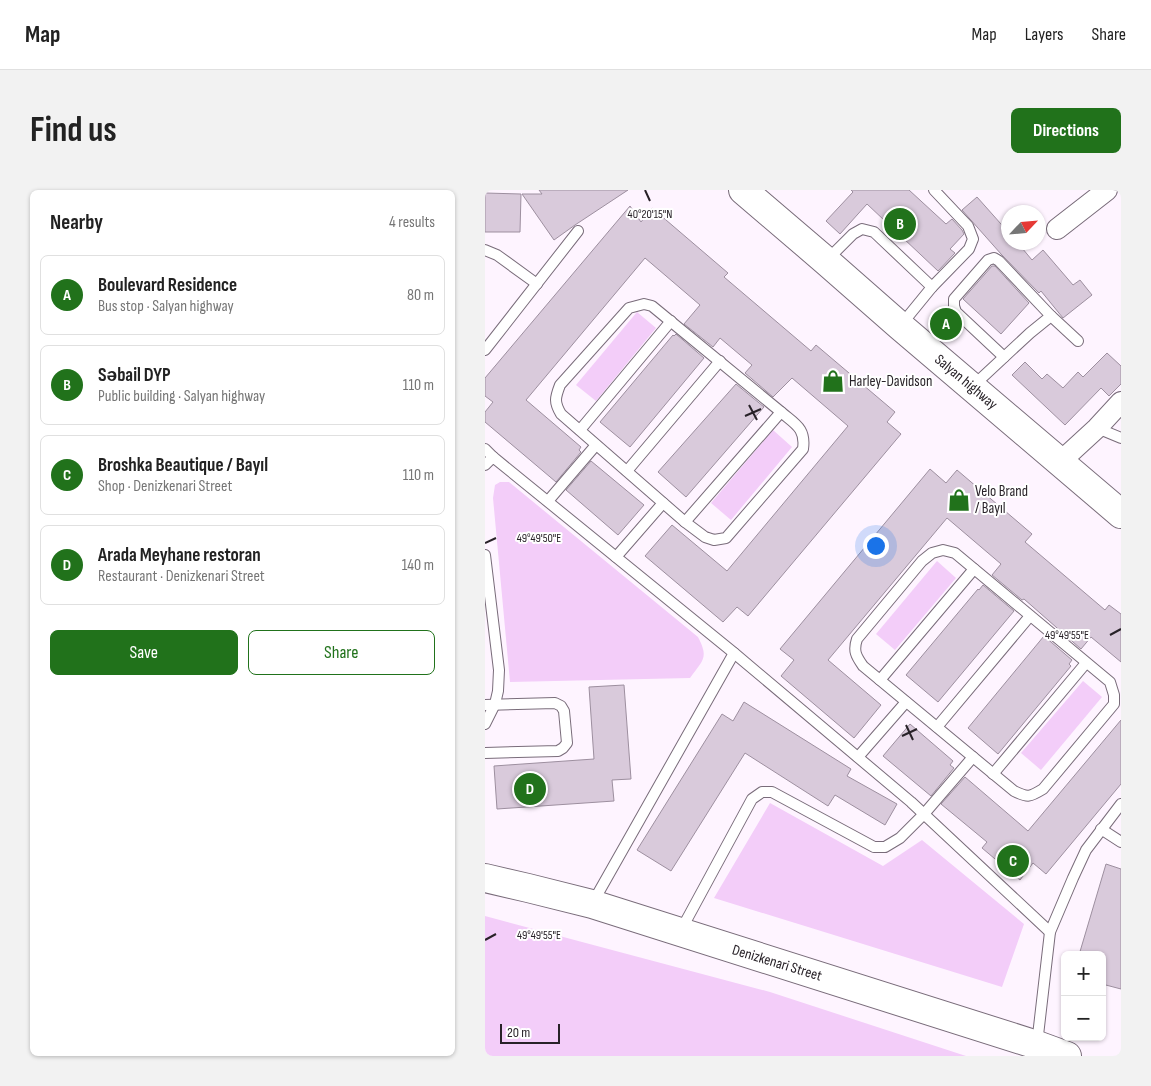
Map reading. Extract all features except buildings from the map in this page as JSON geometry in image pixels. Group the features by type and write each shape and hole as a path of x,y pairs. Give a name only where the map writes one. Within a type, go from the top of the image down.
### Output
{"highway":[{"name":"Salyan highway","path":"743,190 1121,514"},
{"name":"Denizkenari Street","path":"485,878 592,904 1067,1056"}],"street":[{"path":"1057,229 1107,190"},
{"path":"1061,462 1121,402"}],"lane":[{"path":"900,326 932,287 969,249 973,239 968,226 934,190"},
{"path":"826,261 853,234 862,229 874,232 932,287"},
{"path":"485,350 578,231"},
{"path":"485,250 497,255 537,284"},
{"path":"1004,357 956,312 954,306 954,299 988,260 995,258 1077,341"},
{"path":"644,304 652,306 720,361 800,428 805,440 803,449 726,538 715,540 705,537 685,522 561,414 557,406 556,397 560,386 629,308 644,304"},
{"path":"971,387 1051,316"},
{"path":"580,430 671,322"},
{"path":"627,471 720,361"},
{"path":"685,522 781,412"},
{"path":"1097,428 1121,438"},
{"path":"548,501 596,444"},
{"path":"485,465 489,453 734,653 911,802 1050,932"},
{"path":"616,557 663,503"},
{"path":"943,550 955,554 1030,616 1109,682 1115,695 1113,704 1043,789 1033,796 1025,797 1014,791 863,666 854,648 857,638 922,561 932,553 943,550"},
{"path":"485,555 499,670 498,690 490,704 485,724"},
{"path":"880,680 974,569"},
{"path":"937,727 1030,616"},
{"path":"592,904 734,653"},
{"path":"993,774 1086,663"},
{"path":"858,757 906,702"},
{"path":"485,753 558,751 567,743 564,711 561,706 555,703 490,704"},
{"path":"679,932 752,799 762,792 772,792 874,847 885,847 900,838 924,814 973,756"},
{"path":"1037,1045 1050,932 1086,850 1121,804"},
{"path":"1101,829 1121,842"}],"shaded area":[{"path":"637,312 656,328 596,401 576,385"},
{"path":"773,430 792,447 731,520 711,503"},
{"path":"500,482 509,482 698,637 704,654 703,659 690,678 510,682 493,498 495,485"},
{"path":"937,561 956,578 895,650 876,634"},
{"path":"1083,681 1102,697 1041,770 1021,753"},
{"path":"770,803 883,866 922,840 1024,924 1002,987 714,898"},
{"path":"485,916 770,992 966,1056 485,1056"}],"place":[{"name":"Səbail DYP","path":"900,224"},
{"name":"Boulevard Residence","path":"946,324"},
{"name":"Harley-Davidson","path":"833,381"},
{"name":"Velo Brand / Bayıl","path":"959,500"},
{"name":"Arada Meyhane restoran","path":"530,789"},
{"name":"Broshka Beautique / Bayıl","path":"1013,861"}]}
